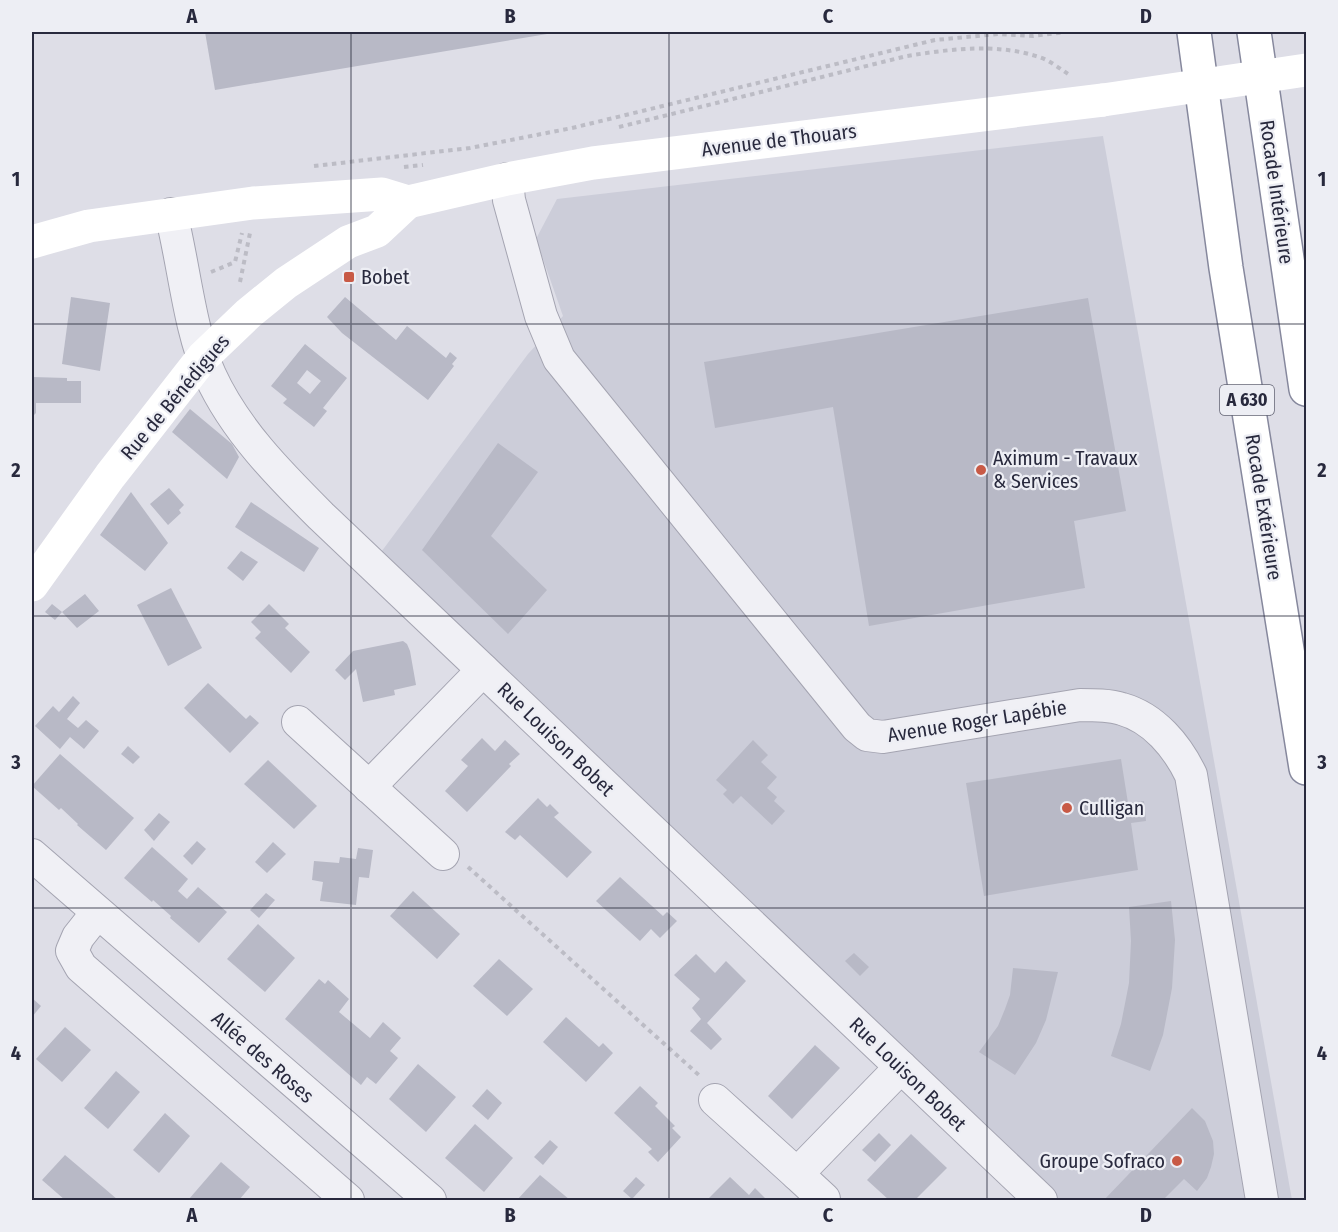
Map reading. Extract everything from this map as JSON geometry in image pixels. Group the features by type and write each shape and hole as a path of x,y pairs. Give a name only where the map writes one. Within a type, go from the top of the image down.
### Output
{"main road":[{"name":"Rocade Extérieure","path":"1194,32 1226,268 1306,768"},
{"name":"Rocade Intérieure","path":"1254,32 1306,389"},
{"name":"Avenue de Thouars","path":"32,242 89,226 270,202 382,194 408,202 507,179 593,163 1103,100 1306,70"},
{"name":"Rue de Bénédigues","path":"32,585 110,476 203,357 249,313 286,283 348,242 377,231 408,202"}],"street":[{"name":"Avenue Roger Lapébie","path":"507,179 509,201 541,316 559,358 857,727 867,735 883,737 1080,705 1102,705 1122,709 1138,716 1162,733 1182,755 1191,775 1262,1200"},
{"name":"Rue Louison Bobet","path":"171,214 203,357 210,376 239,426 273,467 321,516 1041,1200"},
{"path":"369,787 483,670"},
{"path":"298,722 443,854"},
{"name":"Allée des Roses","path":"32,855 430,1200"},
{"path":"97,913 78,937 72,951 81,967 348,1200"},
{"path":"797,1174 900,1067"},
{"path":"715,1100 824,1199"}],"path":[{"path":"304,167 470,148 572,128 935,40 998,34 1033,36 1066,32"},
{"path":"617,128 907,56 953,49 978,48 1041,57 1073,77"},
{"path":"402,168 425,165"},
{"path":"203,276 236,262 242,231 250,229"},
{"path":"443,854 471,869 705,1082 715,1100"}],"shaded area":[{"path":"1103,136 1292,1200 1041,1200 373,563 528,354 563,316 536,239 557,199"}],"building":[{"path":"205,32 553,32 553,33 215,90"},
{"path":"71,297 110,303 100,371 62,364"},
{"path":"345,297 396,340 407,326 446,358 450,352 457,358 452,364 454,366 428,400 342,333 327,317"},
{"name":"Aximum - Travaux & Services","path":"1088,298 1126,511 1074,521 1085,588 869,626 833,407 715,428 704,362"},
{"path":"305,344 347,378 323,408 327,411 314,427 283,403 287,399 271,386","holes":["307,370 321,381 310,394 297,383"]},
{"path":"32,377 67,378 67,381 81,381 81,403 36,403 36,413 32,417"},
{"path":"190,409 232,444 239,457 227,479 172,432"},
{"path":"498,443 538,472 491,536 547,590 508,634 422,550"},
{"path":"169,488 184,505 179,510 181,513 168,525 150,504"},
{"path":"131,492 168,543 145,571 100,535"},
{"path":"251,502 319,548 304,572 235,527"},
{"path":"241,551 258,562 243,581 227,568"},
{"path":"171,588 202,648 168,666 137,605"},
{"path":"85,594 99,611 77,628 62,612"},
{"path":"52,604 62,612 55,620 45,612"},
{"path":"269,604 289,624 285,628 310,652 291,673 255,638 261,632 251,622"},
{"path":"403,641 410,651 416,685 394,690 395,695 363,702 356,669 345,680 335,670 353,651"},
{"path":"208,683 246,719 250,715 259,723 230,753 184,708"},
{"path":"73,696 80,703 67,719 78,728 86,720 99,731 84,749 70,737 60,749 35,726 53,706 59,712"},
{"path":"482,738 495,751 505,740 520,754 467,812 445,791 468,766 461,760"},
{"path":"753,740 768,755 761,762 777,777 767,788 777,797 774,801 785,811 772,825 741,796 733,804 723,794 727,790 716,780"},
{"path":"128,746 140,757 133,764 121,754"},
{"path":"60,754 134,818 106,850 61,808 59,810 32,786"},
{"path":"1121,759 1128,803 1144,801 1146,821 1131,823 1138,870 984,896 966,783"},
{"path":"268,760 317,806 294,829 244,784"},
{"path":"538,798 547,807 550,804 559,813 554,817 592,852 567,878 520,835 515,840 505,832"},
{"path":"159,813 170,822 154,841 144,830"},
{"path":"197,841 206,849 192,865 183,856"},
{"path":"273,842 286,854 267,873 255,862"},
{"path":"152,847 188,879 178,891 187,899 198,887 227,912 199,943 153,900 152,902 124,878"},
{"path":"358,848 373,850 369,878 359,877 356,905 320,901 323,882 312,880 314,861 339,863 340,857 356,859"},
{"path":"620,877 663,916 667,912 677,921 660,938 651,929 640,941 596,901"},
{"path":"413,891 460,934 437,959 390,916"},
{"path":"266,893 275,900 259,918 250,910"},
{"path":"1171,901 1175,940 1172,988 1163,1035 1150,1071 1111,1056 1121,1024 1129,983 1131,941 1129,907"},
{"path":"258,924 295,958 265,992 227,959"},
{"path":"854,953 869,967 860,976 845,961"},
{"path":"696,954 715,973 726,961 746,981 707,1023 722,1039 711,1050 690,1031 701,1019 692,1008 700,999 674,975"},
{"path":"499,959 533,989 507,1016 473,986"},
{"path":"1013,968 1058,972 1046,1020 1036,1043 1015,1075 979,1052 998,1026 1005,1009 1010,995"},
{"path":"319,979 325,984 328,980 349,999 339,1012 370,1038 383,1022 401,1038 390,1051 398,1058 376,1084 367,1077 361,1085 285,1019"},
{"path":"32,998 41,1006 32,1017"},
{"path":"566,1017 599,1047 603,1043 613,1053 586,1082 543,1042"},
{"path":"65,1027 91,1050 62,1082 36,1059"},
{"path":"815,1045 840,1068 792,1119 768,1096"},
{"path":"418,1064 456,1097 426,1132 389,1099"},
{"path":"116,1071 140,1092 108,1129 84,1108"},
{"path":"640,1086 658,1103 655,1106 675,1126 672,1128 681,1137 658,1162 648,1152 652,1149 614,1113"},
{"path":"487,1089 502,1103 488,1120 472,1106"},
{"name":"Groupe Sofraco","path":"1192,1108 1205,1121 1213,1141 1214,1154 1207,1178 1197,1191 1184,1179 1163,1200 1104,1200"},
{"path":"165,1113 190,1136 159,1173 133,1150"},
{"path":"475,1124 513,1158 484,1192 445,1158"},
{"path":"879,1133 891,1145 875,1162 862,1150"},
{"path":"911,1134 947,1168 915,1200 889,1200 867,1180"},
{"path":"550,1140 558,1147 543,1165 534,1157"},
{"path":"65,1155 118,1200 65,1200 42,1180"},
{"path":"221,1162 250,1187 239,1200 189,1199"},
{"path":"540,1175 570,1200 517,1200"},
{"path":"636,1177 645,1185 632,1199 623,1191"},
{"path":"730,1177 749,1195 755,1188 767,1200 707,1200"}],"place":[{"name":"Bobet","path":"349,277"},
{"name":"Aximum - Travaux & Services","path":"981,470"},
{"name":"Culligan","path":"1067,808"},
{"name":"Groupe Sofraco","path":"1177,1161"}]}
